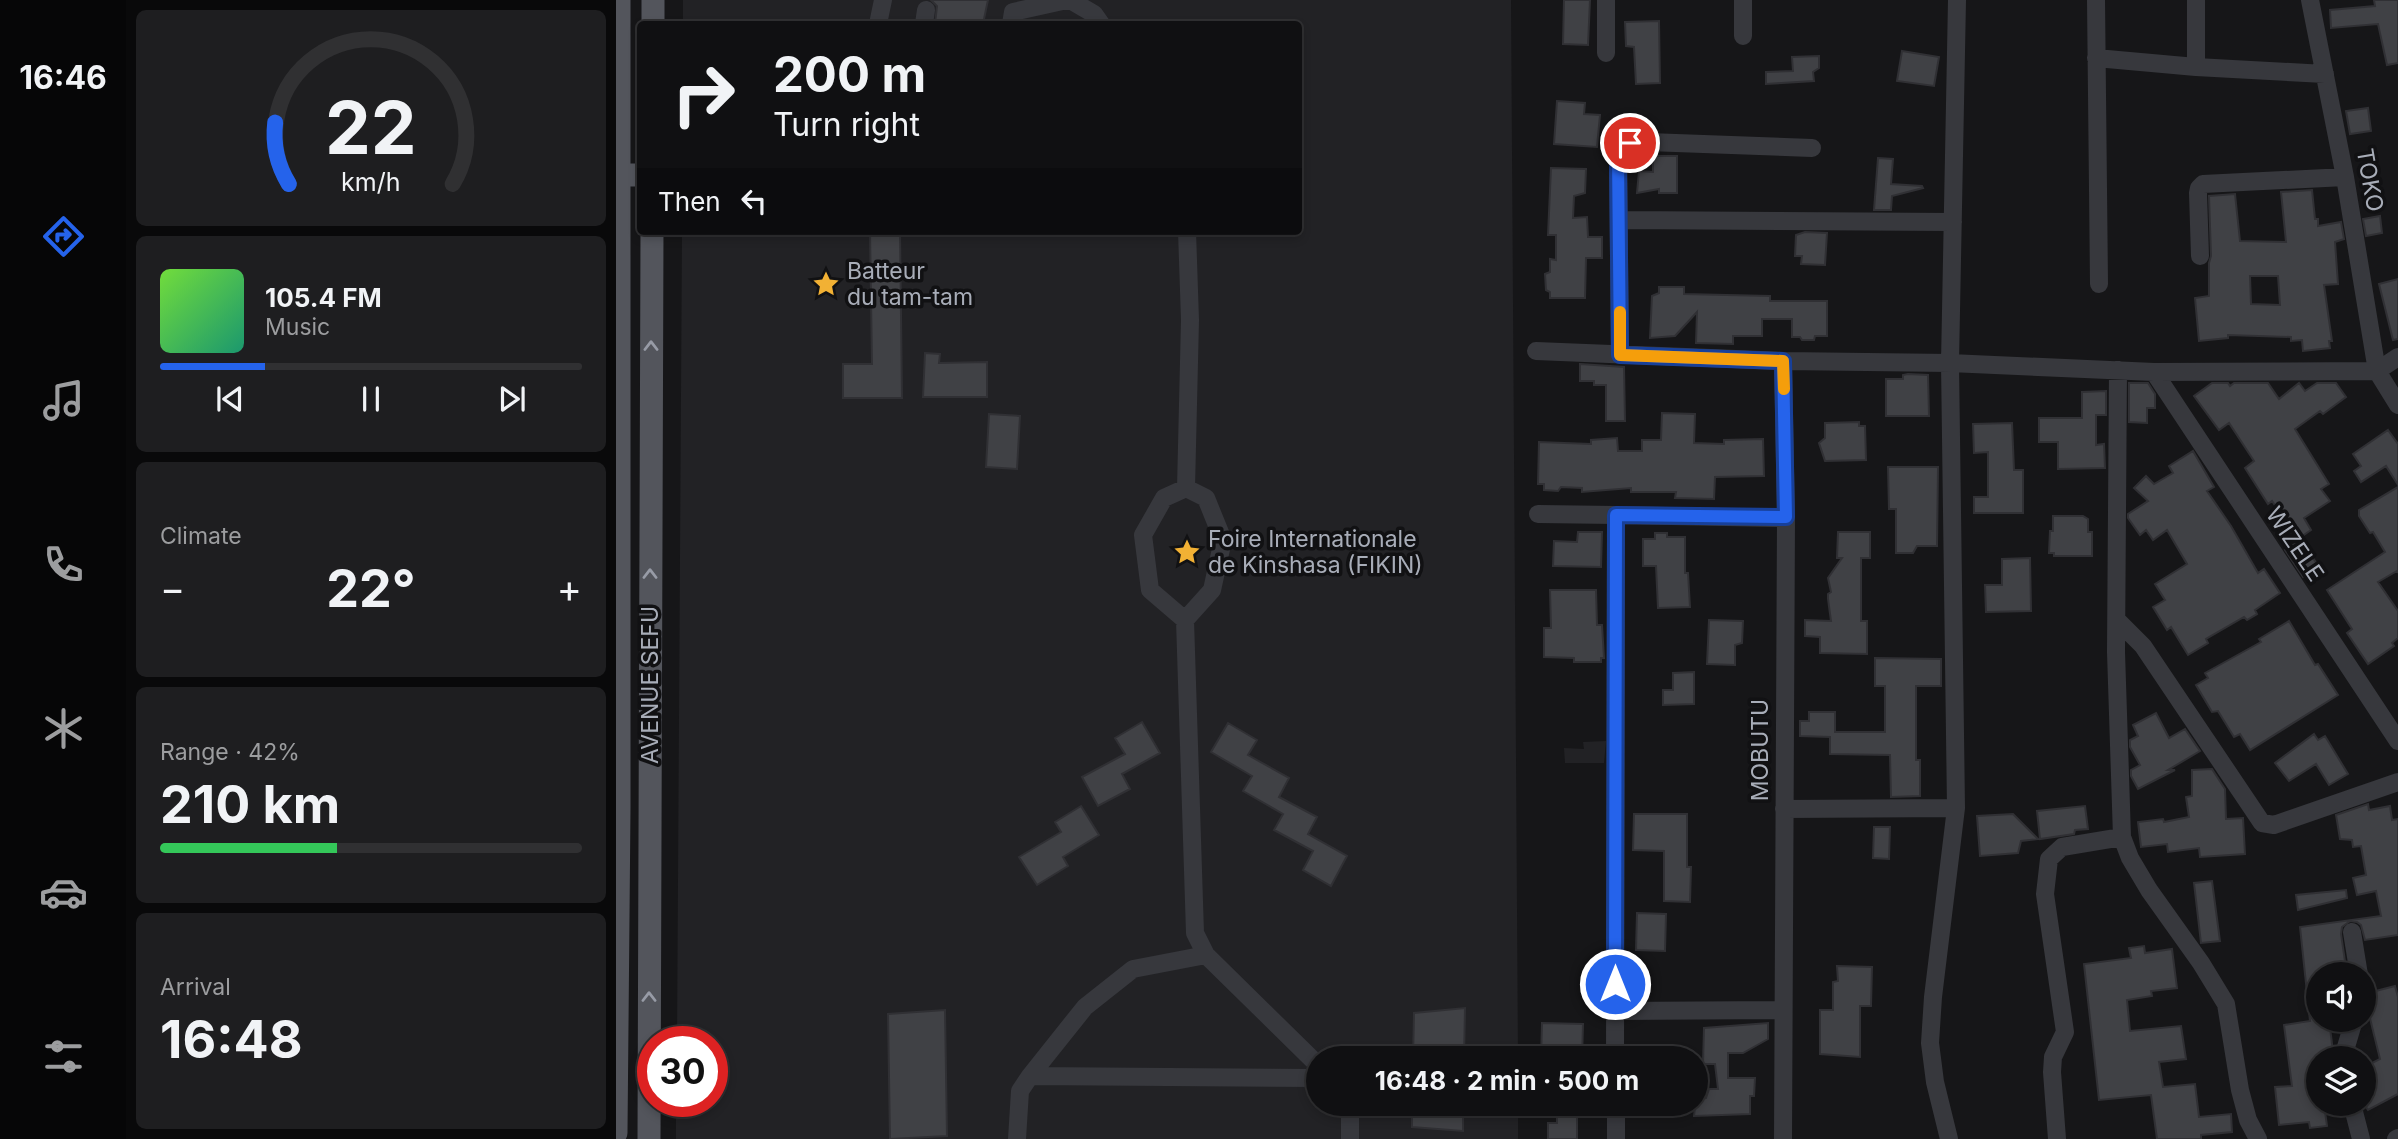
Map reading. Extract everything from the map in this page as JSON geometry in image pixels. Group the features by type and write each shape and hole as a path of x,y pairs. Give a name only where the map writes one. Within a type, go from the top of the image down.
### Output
{"main road":[{"name":"AVENUE SEFU","path":"616,1133 625,175 619,0"},
{"path":"653,0 653,21"},
{"name":"AVENUE SEFU","path":"649,1139 652,235"}],"street":[{"path":"878,21 883,0"},
{"path":"1012,21 1013,12 1068,0 1094,14 1099,21"},
{"path":"1606,0 1606,53"},
{"path":"1743,0 1743,36"},
{"path":"1949,1139 1935,1082 1930,1043 1956,808 1950,363 1957,0"},
{"path":"2096,0 2099,284"},
{"path":"2196,0 2196,67"},
{"name":"TOKO","path":"2310,0 2345,177 2377,371 2398,405"},
{"path":"2096,58 2325,74"},
{"path":"1620,355 1618,157 1622,150 1630,143 1812,148"},
{"path":"2200,257 2198,193 2203,184 2345,177"},
{"path":"1620,220 1954,222"},
{"path":"1185,488 1190,320 1187,235"},
{"path":"1536,351 2154,372 2377,371 2398,357"},
{"name":"MOBUTU","path":"1783,361 1786,517 1783,1139"},
{"path":"2118,370 2116,652 2122,837 2130,858 2149,890 2201,963 2226,1004 2239,1090 2248,1120 2258,1139"},
{"name":"WIZELE","path":"2154,372 2398,741"},
{"path":"1185,488 1206,498 1223,540 1212,590 1185,620 1195,933 1206,955 1306,1053"},
{"path":"1185,488 1164,498 1143,535 1150,590 1185,620"},
{"path":"1538,514 1786,517"},
{"path":"1615,1046 1616,515"},
{"path":"2118,621 2143,646 2262,823 2274,825 2398,782"},
{"path":"1784,808 1956,808"},
{"path":"2057,1139 2052,1065 2065,1032 2045,894 2049,859 2062,847 2122,837"},
{"path":"2352,932 2357,962"},
{"path":"1017,1139 1020,1091 1085,1007 1133,969 1206,955"},
{"path":"1615,1012 1783,1010"},
{"path":"1030,1076 1306,1078"},
{"path":"1350,1116 1350,1139"},
{"path":"1616,1116 1616,1139"},
{"path":"2356,1116 2361,1139"}],"shaded area":[{"name":"Foire Internationale de Kinshasa (FIKIN)","path":"683,0 1511,0 1518,1046 1306,1046 1306,1116 1518,1116 1518,1139 676,1139 676,1117 728,1117 728,1026 677,1026 682,235 1302,235 1302,21 683,21"},
{"path":"1606,741 1604,763 1565,763 1564,748 1584,749 1583,742"}],"building":[{"path":"931,0 988,0 984,21 935,21 937,6"},
{"path":"1564,0 1590,0 1588,45 1563,44"},
{"path":"2374,0 2398,0 2398,63 2387,65 2378,24 2331,28 2330,10 2375,6"},
{"path":"1659,21 1660,83 1636,84 1634,47 1626,46 1625,22"},
{"path":"1902,51 1939,57 1934,86 1897,81"},
{"path":"1819,56 1819,68 1813,72 1814,81 1766,84 1766,72 1793,71 1792,57"},
{"path":"1557,101 1585,103 1584,114 1600,115 1597,147 1554,144"},
{"path":"2368,108 2371,131 2350,134 2346,111"},
{"path":"1653,156 1677,156 1677,193 1659,193 1659,189 1637,193 1639,171 1653,172"},
{"path":"1878,158 1893,159 1891,184 1923,188 1892,196 1891,210 1874,210"},
{"path":"1551,168 1586,169 1585,193 1574,196 1573,218 1587,217 1588,237 1602,237 1602,258 1586,258 1585,298 1550,298 1550,292 1546,290 1545,274 1550,272 1550,259 1556,260 1556,235 1548,235"},
{"path":"2312,190 2318,226 2341,222 2344,239 2335,242 2338,284 2324,285 2332,341 2329,341 2330,348 2303,351 2302,340 2291,341 2291,337 2228,335 2228,338 2199,341 2195,298 2209,296 2209,196 2235,194 2240,241 2286,242 2281,192","holes":["2250,276 2278,276 2280,305 2251,304"]},
{"path":"2380,216 2382,233 2366,236 2363,219"},
{"path":"1805,232 1827,233 1825,265 1801,264 1802,256 1795,256 1796,235"},
{"path":"870,235 900,235 902,398 843,398 843,364 872,364"},
{"path":"2398,279 2398,339 2393,340 2379,284"},
{"path":"1659,287 1684,287 1684,294 1770,296 1770,301 1827,301 1827,336 1802,340 1800,337 1792,337 1792,319 1762,319 1762,336 1733,336 1733,344 1696,343 1697,312 1675,336 1650,338 1652,296 1659,293"},
{"path":"925,353 940,354 939,363 987,362 987,397 923,397"},
{"path":"1580,364 1624,367 1625,421 1606,421 1606,385 1594,385 1594,381 1580,381"},
{"path":"1903,375 1928,375 1929,416 1886,416 1886,379 1903,379"},
{"path":"2129,383 2148,383 2155,394 2155,408 2147,408 2147,423 2129,422"},
{"path":"2212,383 2228,383 2230,386 2234,383 2268,383 2279,399 2299,383 2305,391 2317,383 2336,383 2346,397 2323,414 2320,411 2295,429 2329,484 2321,489 2330,501 2304,518 2311,530 2298,539 2272,501 2268,504 2245,468 2254,461 2229,423 2219,430 2194,396"},
{"path":"2106,391 2106,415 2096,415 2096,445 2104,444 2105,468 2058,469 2058,442 2039,442 2039,418 2082,418 2082,392"},
{"path":"1662,413 1695,414 1694,443 1724,444 1724,440 1763,439 1764,476 1715,477 1714,499 1675,498 1676,492 1631,492 1631,488 1582,492 1582,488 1561,487 1558,491 1544,490 1544,484 1538,484 1539,442 1591,444 1591,440 1617,438 1618,451 1642,451 1642,440 1661,440"},
{"path":"989,414 1020,416 1017,469 986,467"},
{"path":"1859,422 1859,426 1865,426 1866,460 1825,461 1819,443 1825,438 1825,423"},
{"path":"2012,423 2014,470 2023,470 2023,513 1974,513 1974,497 1988,497 1988,452 1974,453 1973,424"},
{"path":"2388,430 2398,444 2398,485 2386,466 2361,482 2354,471 2361,466 2353,454"},
{"path":"2193,451 2214,487 2207,491 2258,573 2264,569 2280,593 2255,610 2257,614 2247,620 2244,617 2206,639 2208,643 2188,655 2171,627 2167,630 2153,607 2165,600 2155,584 2187,564 2167,530 2153,540 2146,530 2140,535 2128,514 2148,501 2134,488 2146,476 2154,484 2173,473 2169,466"},
{"path":"1888,467 1938,467 1937,546 1917,546 1913,553 1896,553 1896,509 1889,509"},
{"path":"2398,487 2398,572 2378,582 2398,611 2398,638 2392,643 2394,646 2368,664 2347,633 2352,629 2327,590 2385,552 2359,516 2359,510"},
{"path":"2053,516 2083,516 2088,519 2088,532 2092,532 2092,556 2054,556 2054,553 2049,553"},
{"path":"1578,532 1602,532 1601,567 1553,566 1554,541 1577,542"},
{"path":"1838,532 1870,532 1870,558 1861,558 1861,621 1867,621 1867,654 1820,653 1820,637 1805,636 1805,620 1831,621 1828,578 1842,558 1837,558"},
{"path":"1655,533 1667,533 1667,537 1685,537 1685,573 1688,573 1690,607 1658,608 1656,566 1643,566 1643,539 1655,539"},
{"path":"2301,540 2319,567 2303,577 2285,550"},
{"path":"2030,558 2031,611 1986,612 1985,585 2002,585 2002,559"},
{"path":"1550,590 1596,590 1597,625 1602,625 1604,658 1601,658 1601,662 1574,662 1574,658 1544,657 1544,628 1551,628"},
{"path":"1709,620 1743,621 1742,643 1735,645 1735,665 1707,664"},
{"path":"2289,621 2315,665 2318,664 2338,695 2250,750 2240,734 2234,737 2218,711 2212,712 2196,685 2208,678 2205,673 2261,642 2259,639"},
{"path":"1875,658 1941,659 1941,686 1916,686 1916,760 1920,760 1920,796 1891,797 1890,755 1830,754 1830,737 1800,736 1800,721 1809,721 1809,712 1835,712 1835,732 1885,732 1885,686 1875,686"},
{"path":"1694,672 1694,704 1663,705 1663,690 1673,690 1673,673"},
{"path":"2156,713 2169,738 2185,729 2200,751 2168,770 2175,770 2138,789 2131,776 2131,770 2140,765 2130,747 2130,740 2138,736 2133,725"},
{"path":"1142,722 1160,753 1122,774 1130,789 1098,806 1082,777 1125,754 1115,738"},
{"path":"1228,723 1257,740 1248,755 1289,778 1279,797 1317,817 1308,834 1347,856 1331,886 1303,870 1313,851 1274,830 1283,814 1243,791 1252,776 1211,752"},
{"path":"2314,734 2318,740 2325,736 2348,774 2329,785 2316,764 2289,781 2275,763"},
{"path":"2212,769 2225,789 2226,819 2243,818 2245,854 2200,857 2199,848 2168,852 2167,844 2141,847 2138,822 2163,819 2164,822 2189,817 2186,797 2192,796 2192,770"},
{"path":"2368,804 2369,810 2390,806 2392,820 2398,819 2398,935 2365,940 2361,925 2350,921 2342,927 2341,934 2345,962 2306,962 2306,983 2300,927 2381,916 2376,891 2357,895 2353,878 2366,875 2361,846 2353,847 2352,840 2340,839 2336,815"},
{"path":"1081,806 1099,835 1063,857 1068,866 1037,885 1019,857 1061,832 1055,822"},
{"path":"2085,806 2088,829 2040,839 2037,811"},
{"path":"1634,814 1687,814 1687,867 1691,867 1690,902 1664,901 1664,851 1633,850"},
{"path":"2013,814 2038,839 2021,841 2018,853 1980,856 1977,816"},
{"path":"1874,827 1890,827 1889,859 1873,858"},
{"path":"2212,881 2220,941 2201,943 2194,883"},
{"path":"2346,890 2347,898 2298,910 2296,895"},
{"path":"1637,913 1666,914 1665,951 1636,950"},
{"path":"2144,946 2145,953 2172,949 2177,988 2151,991 2152,996 2127,1000 2130,1031 2181,1026 2186,1059 2159,1062 2163,1087 2195,1084 2199,1117 2231,1114 2232,1132 2201,1135 2201,1139 2157,1139 2151,1095 2099,1100 2084,964 2131,958 2129,948"},
{"path":"1837,966 1872,967 1871,1006 1860,1006 1860,1057 1820,1054 1820,1010 1833,1010 1833,982 1838,981"},
{"path":"2395,986 2398,997 2398,1094 2376,1106 2376,1061 2380,1059 2373,1032 2376,1032 2376,991"},
{"path":"1465,1008 1464,1046 1413,1046 1414,1013"},
{"path":"945,1010 947,1136 890,1139 888,1014"},
{"path":"2306,1022 2306,1032 2331,1032 2332,1046 2306,1046 2306,1116 2326,1116 2327,1126 2310,1128 2309,1122 2279,1125 2275,1087 2292,1086 2284,1025"},
{"path":"1542,1023 1583,1024 1582,1046 1541,1046"},
{"path":"1768,1023 1768,1039 1743,1053 1728,1053 1728,1078 1755,1078 1754,1096 1750,1096 1750,1114 1708,1116 1709,1089 1718,1089 1715,1064 1708,1064 1708,1046 1704,1046 1704,1028"},
{"path":"1412,1116 1463,1116 1463,1131 1412,1127"},
{"path":"1557,1116 1577,1116 1577,1139 1548,1139 1548,1123 1557,1123"}],"slow traffic":[{"path":"1620,312 1620,355 1783,361 1784,389"}],"place":[{"name":"Batteur du tam-tam","path":"826,284"},
{"name":"Foire Internationale de Kinshasa (FIKIN)","path":"1187,552"}],"route":[{"path":"1615,984 1616,515 1786,517 1783,361 1620,355 1618,157 1630,143"}]}
